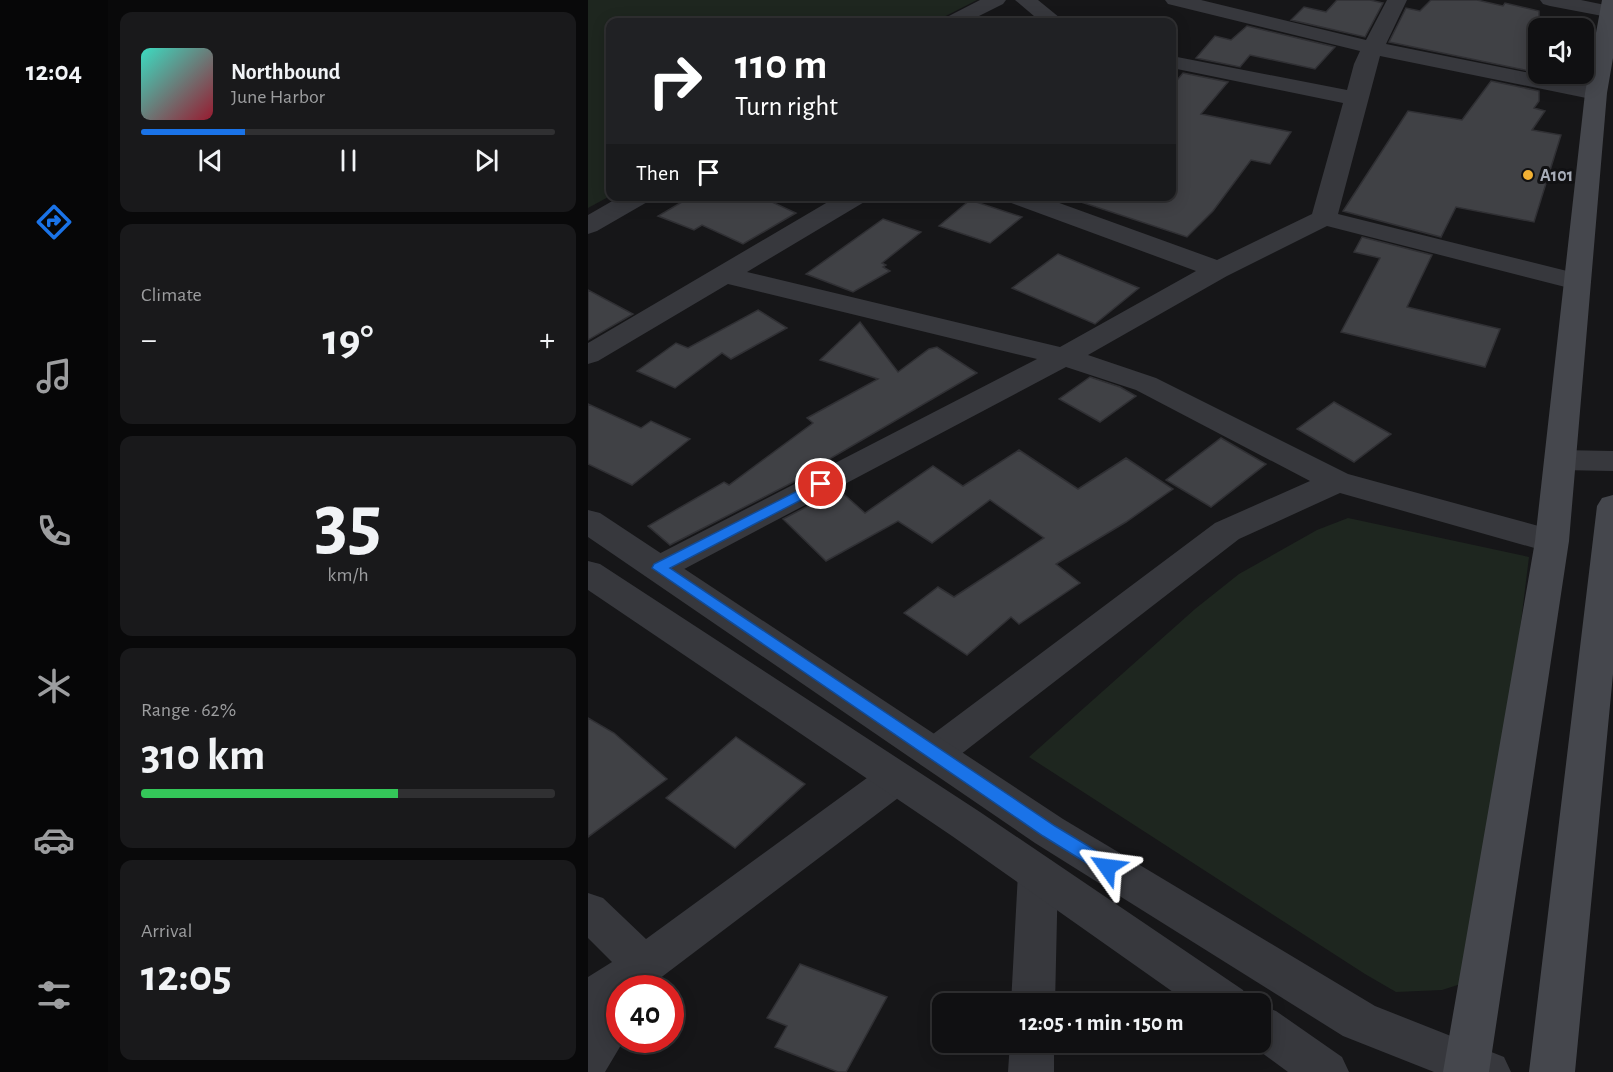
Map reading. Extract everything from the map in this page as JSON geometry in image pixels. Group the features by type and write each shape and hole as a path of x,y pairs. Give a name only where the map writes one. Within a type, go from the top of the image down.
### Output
{"main road":[{"path":"1474,1070 1552,541 1596,93 1611,6"},
{"path":"1552,1072 1613,506"}],"street":[{"path":"960,18 996,0"},
{"path":"1025,0 1049,18"},
{"path":"1175,0 1373,48 1596,93"},
{"path":"1324,218 1365,64 1397,0"},
{"path":"1550,0 1611,6"},
{"path":"1176,63 1356,99"},
{"path":"588,226 631,201"},
{"path":"588,355 849,201"},
{"path":"1030,201 1218,270"},
{"path":"659,568 1064,357 1218,270 1324,218 1577,282"},
{"path":"724,275 1064,357 1146,384 1337,482 1552,541"},
{"path":"1560,460 1613,461"},
{"path":"934,754 1227,531 1337,482"},
{"path":"588,520 1049,831 1359,1021 1474,1070"},
{"path":"588,573 1038,873 1211,993"},
{"path":"640,975 896,778"},
{"path":"1033,993 1038,873"},
{"path":"588,911 636,975"},
{"path":"588,1001 606,992"},
{"path":"588,1058 606,1029"},
{"path":"1271,1034 1326,1072"},
{"path":"1031,1072 1032,1053"}],"shaded area":[{"path":"588,0 977,0 942,18 606,18 606,198 588,208"},
{"path":"1348,518 1529,557 1480,952 1467,982 1442,990 1396,992 1029,757 1195,609 1239,574 1317,530"}],"building":[{"path":"1337,0 1370,0 1383,3 1365,37 1291,20 1304,7 1326,12"},
{"path":"1431,0 1477,0 1503,6 1505,3 1539,11 1539,18 1528,18 1528,71 1389,42 1406,8 1420,11"},
{"path":"1247,26 1335,47 1315,69 1250,55 1240,67 1196,58 1215,36 1231,40"},
{"path":"1183,73 1228,82 1201,114 1291,132 1270,164 1251,160 1213,211 1187,237 1081,202 1176,201 1176,81"},
{"path":"1491,81 1539,91 1539,101 1534,108 1545,111 1532,130 1561,135 1534,222 1456,207 1441,237 1343,211 1408,111 1462,120"},
{"path":"684,201 770,201 796,213 743,244 702,225 694,230 658,216"},
{"path":"969,201 1022,217 990,243 939,226"},
{"path":"883,219 921,232 882,263 886,265 883,267 890,271 853,292 806,274"},
{"path":"1362,237 1432,255 1407,307 1500,329 1485,367 1341,332 1380,258 1354,252"},
{"path":"1058,254 1139,288 1095,324 1012,288"},
{"path":"588,290 633,314 588,340"},
{"path":"758,310 787,328 731,359 722,353 675,388 637,371 676,343 688,348"},
{"path":"860,322 898,372 929,349 937,347 977,373 814,468 817,470 670,545 648,526 724,482 729,485 813,423 807,418 878,379 820,360"},
{"path":"1090,377 1120,387 1136,396 1100,422 1059,399"},
{"path":"1334,402 1391,434 1354,462 1297,429"},
{"path":"588,404 641,428 651,421 690,439 632,485 588,464"},
{"path":"1221,438 1266,464 1211,507 1166,480"},
{"path":"1019,450 1078,489 1126,458 1173,489 1126,522 1056,564 1080,583 1019,624 1011,617 967,655 904,613 938,587 954,597 1044,538 990,500 932,543 898,521 826,561 783,519 839,490 865,513 933,466 963,486"},
{"path":"588,718 614,733 667,779 588,837"},
{"path":"736,737 805,784 735,848 666,798"},
{"path":"800,964 887,997 846,1072 838,1072 775,1047 787,1026 767,1018"}],"place":[{"name":"A101","path":"1528,175"}],"route":[{"path":"821,484 659,568 1049,831 1107,867"}]}
